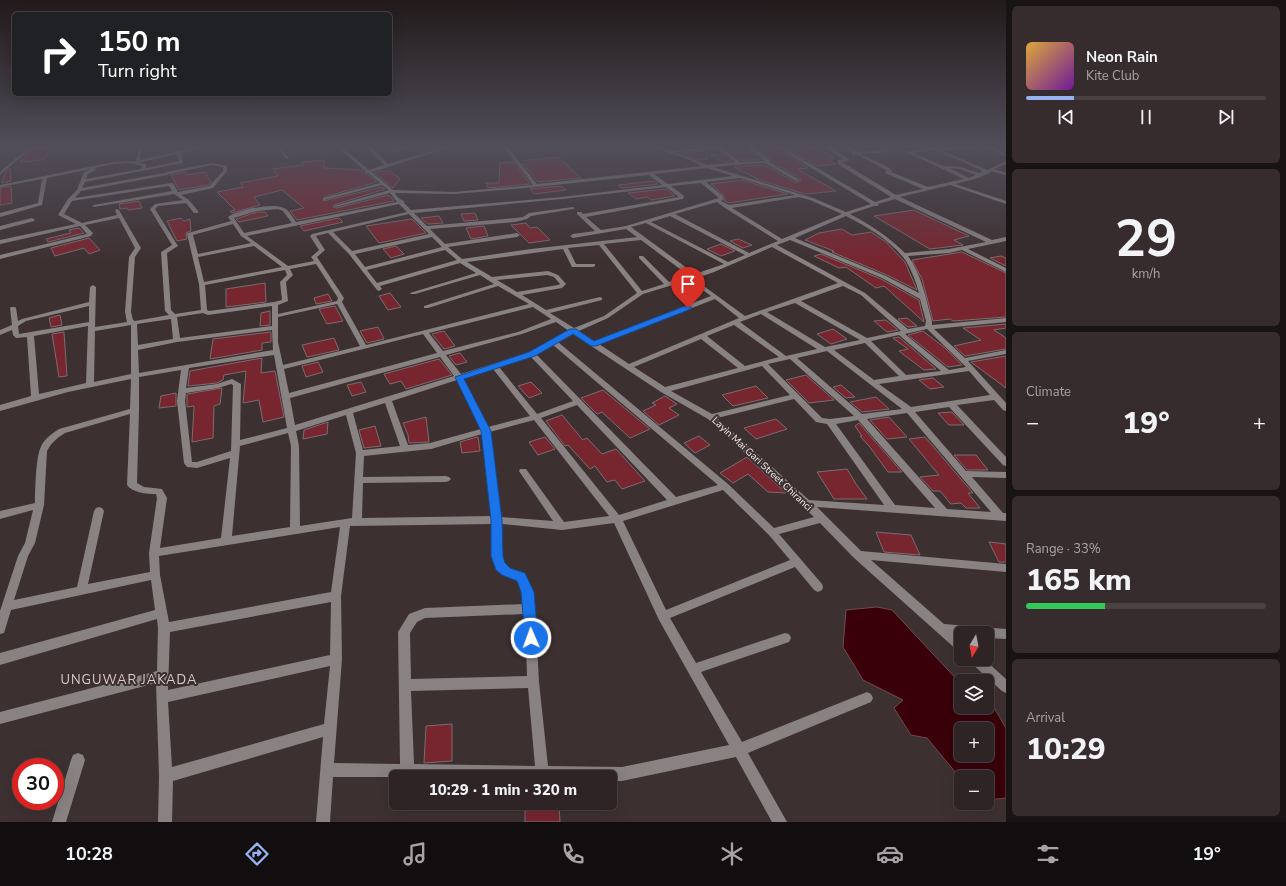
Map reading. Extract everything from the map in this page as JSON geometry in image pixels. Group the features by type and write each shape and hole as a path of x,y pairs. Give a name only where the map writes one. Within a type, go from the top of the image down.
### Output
{"street":[{"path":"0,215 40,204 44,184"},
{"path":"0,257 89,235 90,233 81,224 61,215 82,184"},
{"path":"79,190 110,184"},
{"path":"70,200 169,184"},
{"path":"171,184 176,193 187,201 196,212"},
{"path":"94,206 176,193 211,186 213,184"},
{"path":"346,214 323,197 380,184"},
{"name":"Layin Mai Gari Street Chiranci","path":"383,184 392,191 393,195 402,202 426,228 461,261 534,305 664,390 711,417 807,503 820,519 858,555 954,639"},
{"path":"336,206 392,191 454,193 552,184"},
{"path":"364,348 339,302 341,298 314,257 322,250 313,236 411,212 562,198 683,184"},
{"path":"573,236 627,227 717,200 722,197 707,184"},
{"path":"763,184 800,196 846,214 882,237 904,255 917,276 929,321 928,327"},
{"path":"841,184 876,205"},
{"path":"874,184 896,198 991,242"},
{"path":"916,184 929,190"},
{"path":"236,444 349,412 532,354 573,331 606,317 641,293 690,276 712,271 846,214 896,198 951,184"},
{"path":"953,184 1006,203"},
{"path":"582,216 682,197 669,186"},
{"path":"727,206 800,196"},
{"path":"993,198 1006,196"},
{"path":"562,198 600,232"},
{"path":"717,200 781,241"},
{"path":"177,340 174,316 168,312 164,252 174,246 152,208 157,205 187,201"},
{"path":"243,235 402,202"},
{"path":"13,308 14,326 16,335 18,336 91,326 134,323 204,311 208,313 215,313 275,304 285,301 283,282 290,275 287,268 243,235 231,217 270,207 283,209 295,224"},
{"path":"426,228 515,220 525,218 529,215 573,208"},
{"path":"0,242 81,224 119,213 138,248 132,257 128,312 130,321 134,323 135,348 135,410 132,485 142,490 159,491 162,498 154,554 155,575 164,628 162,697 166,776 165,822"},
{"path":"670,214 749,255"},
{"path":"0,228 32,220"},
{"path":"646,221 728,264"},
{"path":"204,311 202,284 191,232 233,222"},
{"path":"627,227 715,297 744,318"},
{"path":"329,231 351,253 378,287 461,261 642,238"},
{"path":"586,234 594,245"},
{"path":"351,253 433,235"},
{"path":"365,269 445,247 517,235"},
{"path":"791,238 884,277 923,298"},
{"path":"904,255 949,252 1006,239"},
{"path":"195,256 256,244"},
{"path":"601,244 641,293"},
{"path":"772,245 863,294 947,372"},
{"path":"565,247 574,266 593,265"},
{"path":"962,248 1006,270"},
{"path":"641,257 667,284"},
{"path":"202,284 317,262"},
{"path":"413,293 481,273"},
{"path":"491,279 548,274 556,276 564,284 560,287 515,294"},
{"path":"426,307 499,284"},
{"path":"628,367 744,318 842,284"},
{"path":"90,385 93,287"},
{"path":"594,344 715,297"},
{"path":"544,312 600,299"},
{"path":"796,300 867,341 905,378"},
{"path":"276,316 339,302"},
{"path":"0,333 24,320 93,303"},
{"path":"275,304 277,352 296,446 295,530"},
{"path":"280,368 534,305"},
{"path":"762,312 826,349 873,382 909,410 964,474 1003,516"},
{"path":"286,396 520,333 556,320"},
{"path":"664,390 763,363 928,327 1006,320"},
{"path":"735,322 789,357 860,417 944,512"},
{"path":"135,348 177,340 276,327"},
{"path":"928,327 963,360 1006,408"},
{"path":"424,332 443,354 459,377 486,431 497,520 497,556 500,566 506,571 521,577 528,592 533,682 542,770"},
{"path":"30,334 35,397"},
{"path":"702,336 743,368"},
{"path":"553,341 726,486 772,532 818,587"},
{"path":"0,408 35,397 134,376 277,352"},
{"path":"963,360 1006,352"},
{"path":"532,354 674,501"},
{"path":"763,363 818,420 830,422 996,397"},
{"path":"495,366 617,519 663,616 780,822"},
{"path":"185,367 181,401 188,463 190,465 197,465 235,453"},
{"path":"873,382 971,369"},
{"path":"182,391 218,386 232,381 237,384 236,444 226,542"},
{"path":"711,417 795,396"},
{"path":"388,400 404,449"},
{"path":"360,453 430,446 536,417 578,402"},
{"path":"951,404 1006,463"},
{"path":"0,629 23,556 30,543 39,505 43,451 50,440 62,431 135,410"},
{"path":"323,822 336,659 336,596 352,522 359,480 360,453 349,412"},
{"path":"830,422 892,509"},
{"path":"523,470 562,526"},
{"path":"964,474 1006,475"},
{"path":"359,480 446,478"},
{"path":"154,554 352,522 497,520 562,526 617,519 726,486"},
{"path":"807,503 1003,516"},
{"path":"0,515 39,505"},
{"path":"81,591 99,511"},
{"path":"772,532 820,519"},
{"path":"858,555 1006,568"},
{"path":"663,616 797,562"},
{"path":"7,606 155,575"},
{"path":"164,628 336,596"},
{"path":"407,770 404,632 413,618 425,612 530,609"},
{"path":"0,659 162,613"},
{"path":"943,629 1006,634"},
{"path":"694,669 785,638"},
{"path":"162,697 336,659"},
{"path":"983,666 1006,687"},
{"path":"0,718 163,675"},
{"path":"405,686 533,682"},
{"path":"617,774 739,750 867,698"},
{"path":"166,776 330,729"},
{"path":"59,822 78,760"},
{"path":"327,770 389,771"}],"shaded area":[{"path":"877,607 892,610 954,676 954,714 994,714 994,708 1006,728 1006,798 994,799 994,770 954,771 927,738 911,735 894,708 903,700 863,680 843,647 846,610"}],"building":[{"path":"176,184 209,184 208,185 179,190"},
{"path":"241,184 369,184 324,197 323,201 382,187 385,189 334,205 333,207 336,208 389,195 394,201 297,220 290,211 304,208 282,190 254,197 260,205 232,213 230,211 235,210 217,192 243,187"},
{"path":"389,184 396,184 393,188"},
{"path":"487,184 526,184 488,188"},
{"path":"624,184 655,184 622,188 618,185"},
{"path":"711,184 756,184 788,194 729,203 724,201 725,199 723,194"},
{"path":"774,184 824,184 836,191 805,194"},
{"path":"11,186 12,203 0,205 0,188"},
{"path":"561,186 566,190 534,194 530,189"},
{"path":"666,189 675,196 651,200 647,197 636,199 628,193"},
{"path":"139,201 142,208 128,210 127,208 120,209 119,204"},
{"path":"914,210 969,236 954,240 963,245 930,249 874,216"},
{"path":"257,212 265,212 268,216 239,222 236,219"},
{"path":"475,213 478,220 464,221 461,214"},
{"path":"439,216 443,223 428,224 421,218"},
{"path":"181,218 184,221 190,219 191,231 186,233 187,239 177,241 167,221"},
{"path":"339,218 343,222 304,231 300,226"},
{"path":"412,219 426,233 379,243 366,226"},
{"path":"526,223 530,228 537,227 550,240 529,243 511,225"},
{"path":"484,226 488,236 471,239 466,228"},
{"path":"79,228 84,233 48,242 46,239 71,233 69,230"},
{"path":"842,229 852,235 871,232 886,242 905,262 917,290 887,275 832,252 834,251 805,240 819,233"},
{"path":"89,238 100,250 89,254 84,248 55,256 51,248"},
{"path":"738,239 752,245 743,248 730,241"},
{"path":"721,244 735,251 721,256 707,249"},
{"path":"396,246 404,254 391,258 383,249"},
{"path":"962,252 1006,273 1006,317 933,321 922,279 912,260"},
{"path":"821,254 881,279 919,300 924,322 884,286 876,288 846,267 839,268 814,256"},
{"path":"1001,256 1006,258 1006,266 990,258"},
{"path":"265,283 266,302 226,307 226,289"},
{"path":"390,293 401,307 388,310 379,296"},
{"path":"328,294 332,301 316,304 314,298"},
{"path":"335,306 343,321 327,324 319,309"},
{"path":"270,311 270,325 260,326 261,313"},
{"path":"60,315 62,325 51,327 49,318"},
{"path":"907,318 917,326 908,327 898,319"},
{"path":"886,320 898,330 887,332 874,321"},
{"path":"1006,324 1006,328 994,330 1006,338 1006,349 965,356 954,346 981,340 963,328"},
{"path":"378,327 384,339 367,343 360,331"},
{"path":"833,329 847,339 831,344 817,334"},
{"path":"444,331 455,346 444,349 432,334"},
{"path":"923,331 945,348 962,365 948,367 908,335"},
{"path":"64,332 67,376 59,377 52,334"},
{"path":"271,332 271,342 262,343 262,350 210,359 213,339"},
{"path":"899,337 936,369 924,370 899,351 908,349 893,338"},
{"path":"334,338 339,350 307,357 302,345"},
{"path":"460,353 467,362 456,365 449,356"},
{"path":"1006,356 1006,388 971,362"},
{"path":"262,358 261,373 275,371 284,417 263,422 259,400 243,403 246,371 224,375 223,380 217,383 188,386 190,371"},
{"path":"439,359 452,375 406,389 401,381 390,384 384,374"},
{"path":"318,362 323,372 306,377 302,366"},
{"path":"806,375 834,400 809,403 786,380"},
{"path":"933,378 944,387 930,389 919,380"},
{"path":"361,382 366,392 352,396 347,385"},
{"path":"531,382 542,393 529,398 518,386"},
{"path":"841,385 855,397 846,398 833,387"},
{"path":"756,386 768,398 733,406 722,395"},
{"path":"222,388 220,404 214,406 213,438 192,442 194,406 187,407 187,394"},
{"path":"603,390 650,429 630,438 602,412 597,414 581,398"},
{"path":"176,393 176,406 159,408 161,396"},
{"path":"665,396 677,404 669,408 679,415 659,425 643,411 656,405 652,403"},
{"path":"876,397 889,409 862,412 850,402"},
{"path":"952,412 964,425 949,425 938,413"},
{"path":"562,415 583,440 587,438 602,454 616,449 645,481 622,489 615,480 607,482 595,466 590,469 568,445 565,446 546,421"},
{"path":"426,417 429,442 409,443 408,435 403,423"},
{"path":"889,417 907,437 887,439 870,420"},
{"path":"776,419 787,429 756,439 744,428"},
{"path":"328,422 327,434 303,439 304,430"},
{"path":"859,423 902,472 888,472 860,436 862,436 855,426"},
{"path":"375,426 381,446 364,448 359,430"},
{"path":"699,436 710,445 695,453 684,443"},
{"path":"478,437 480,451 462,453 460,442"},
{"path":"545,437 555,449 538,455 529,442"},
{"path":"925,437 973,493 968,493 980,508 966,508 961,503 951,504 940,491 933,491 920,477 939,475 909,439"},
{"path":"954,455 976,455 988,470 967,470"},
{"path":"747,457 786,493 768,492 748,474 733,483 720,473"},
{"path":"847,469 867,499 834,499 817,472"},
{"path":"876,532 911,535 920,555 884,552"},
{"path":"989,542 1006,544 1006,562 999,562"},
{"path":"452,724 452,761 424,763 426,726"},
{"path":"525,810 559,810 560,822 525,822"}],"district":[{"name":"UNGUWAR JAKADA","path":"129,680"}],"route":[{"path":"531,638 528,592 521,577 506,571 500,566 497,556 497,520 486,431 459,377 532,354 573,331 594,344 688,308"}]}
